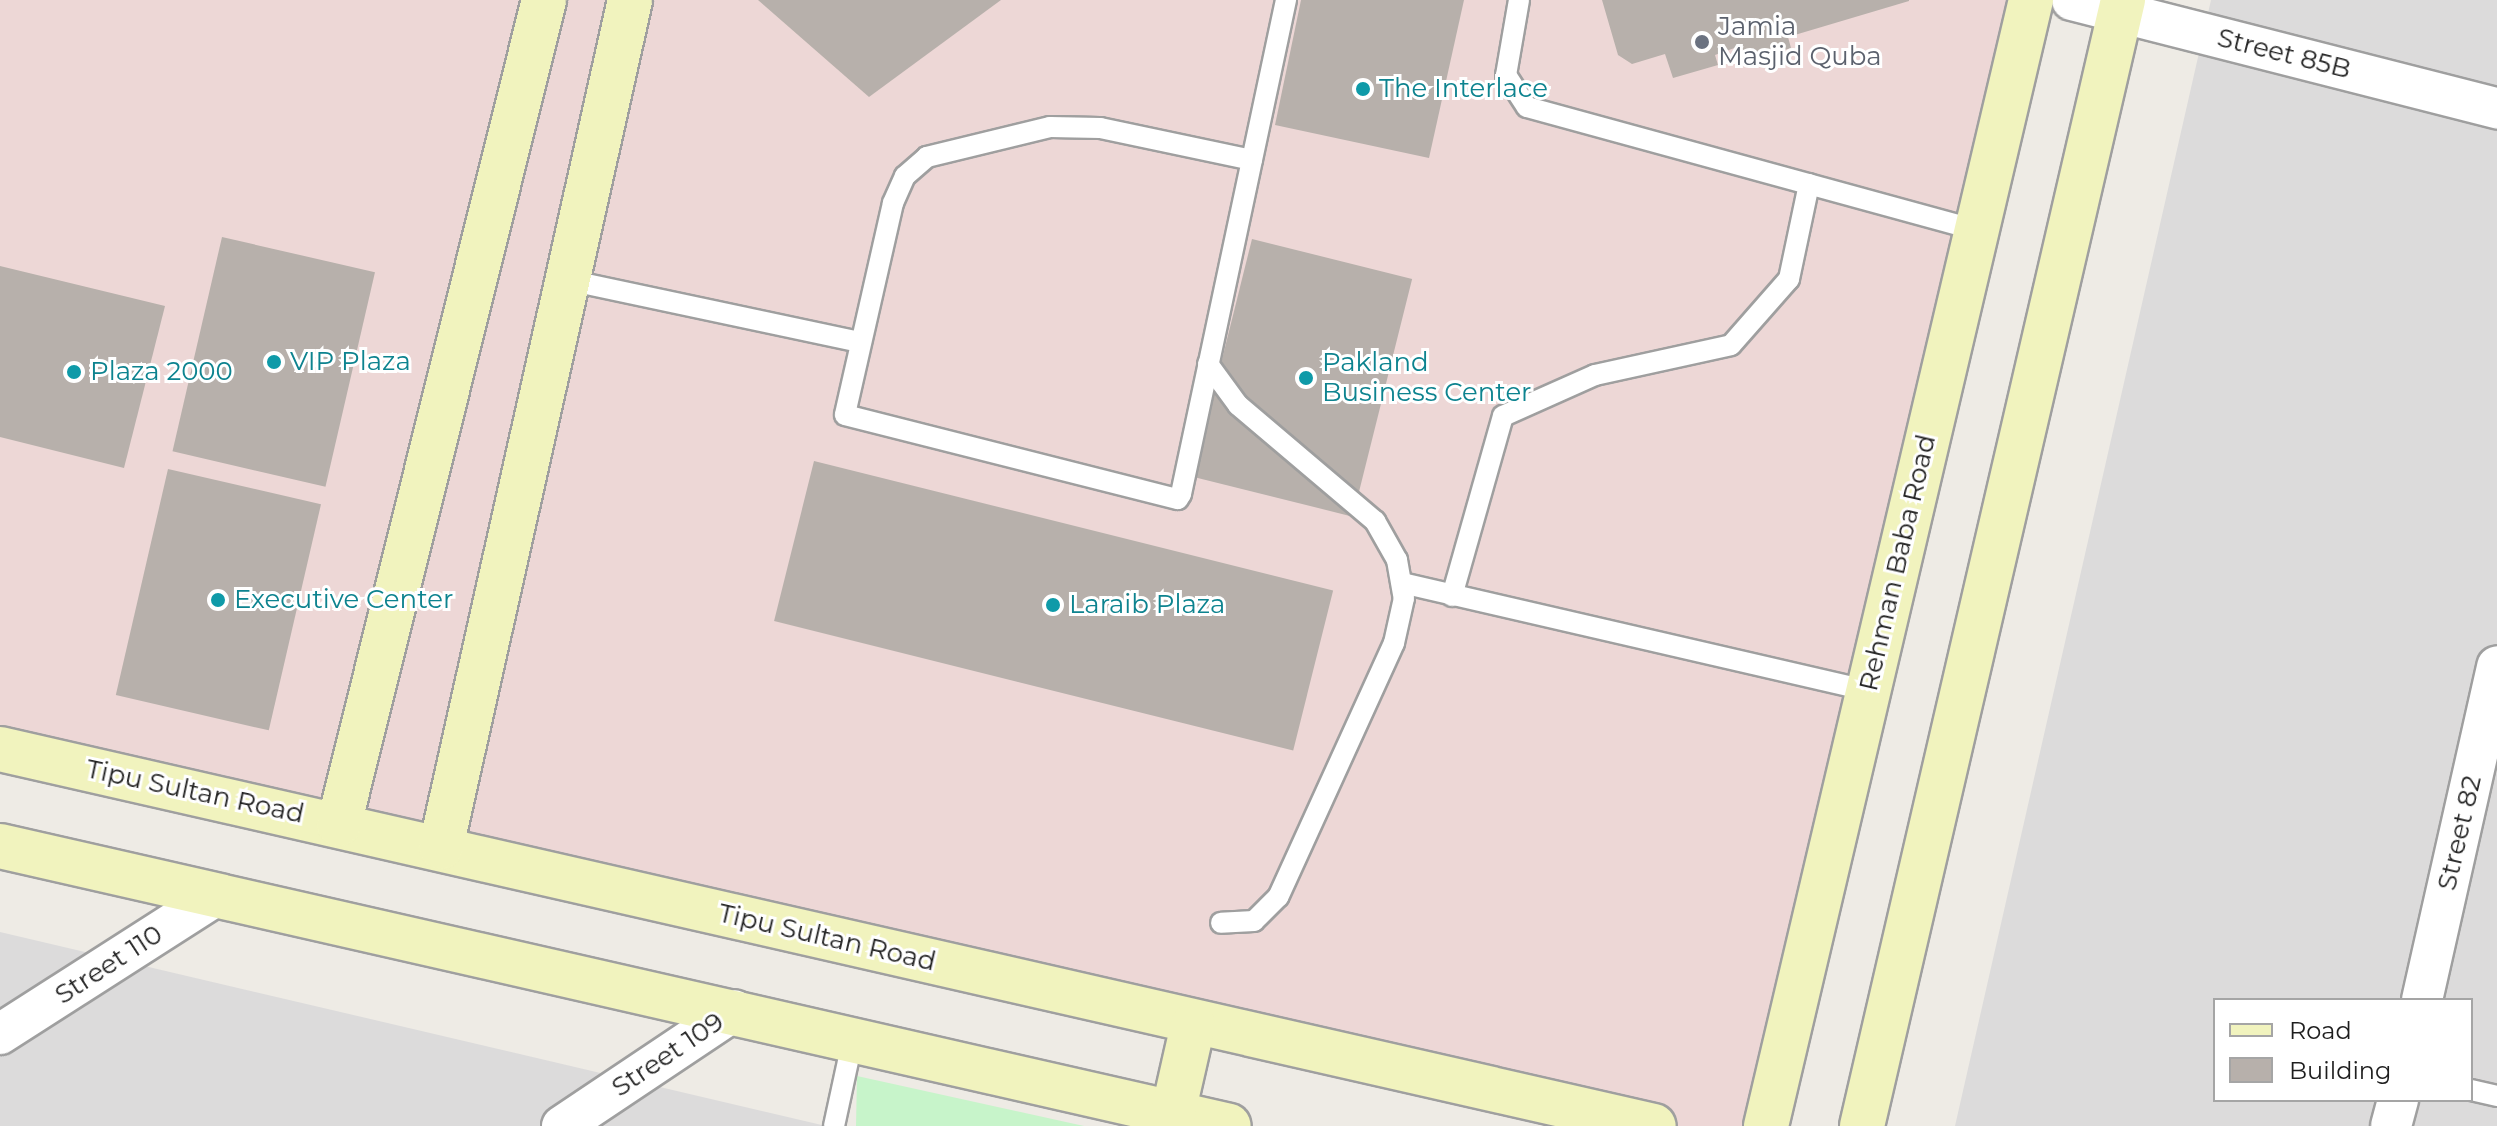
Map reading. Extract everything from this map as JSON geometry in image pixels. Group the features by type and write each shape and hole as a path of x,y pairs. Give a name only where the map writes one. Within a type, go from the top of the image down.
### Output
{"street":[{"path":"339,824 544,0"},
{"path":"441,847 630,0"},
{"name":"Rehman Baba Road","path":"1766,1126 1974,229 2031,0"},
{"name":"Street 85B","path":"2072,0 2121,7 2497,108"},
{"path":"1862,1126 2121,7"},
{"name":"Street 82","path":"2422,998 2497,666"},
{"name":"Tipu Sultan Road","path":"0,749 441,847 1193,1025 1654,1126"},
{"path":"0,846 735,1010 1229,1126"},
{"name":"Street 110","path":"0,1034 217,895"},
{"name":"Street 109","path":"562,1126 735,1010"},
{"path":"1173,1113 1193,1025"},
{"path":"2391,1126 2397,1102"}],"lane":[{"path":"1252,160 1100,128 1050,127 927,157 905,176 893,203 845,415 854,422 1172,500 1181,494 1208,364 1252,160 1286,0"},
{"path":"1519,0 1506,75 1527,107 1974,229"},
{"path":"1452,596 1503,416 1595,375 1731,345 1789,279 1809,184"},
{"path":"568,280 860,342"},
{"path":"1208,364 1238,405 1368,513 1397,560 1402,583 1394,643 1278,897 1254,921 1221,923"},
{"path":"1402,583 1868,691"},
{"path":"834,1126 853,1038"},
{"path":"2473,1090 2497,1096"}],"shaded area":[{"path":"0,0 2032,0 1766,1126 1654,1126 0,749"},
{"path":"2211,0 2497,0 2497,1126 1955,1126"},
{"path":"0,932 826,1126 0,1126"}],"green space":[{"path":"857,1076 1084,1126 856,1126"}],"building":[{"path":"758,0 1001,0 869,97"},
{"name":"The Interlace","path":"1301,0 1464,0 1429,158 1275,125"},
{"name":"Jamia Masjid Quba","path":"1602,0 1909,1 1788,37 1791,48 1745,62 1740,46 1715,55 1718,65 1673,78 1665,54 1632,64 1618,55"},
{"name":"VIP Plaza","path":"222,237 375,272 325,487 173,451"},
{"name":"Pakland Business Center","path":"1252,239 1412,279 1353,517 1193,477"},
{"name":"Plaza 2000","path":"0,266 165,306 124,468 0,437"},
{"name":"Laraib Plaza","path":"814,461 1333,590 1293,751 774,621"},
{"name":"Executive Center","path":"168,469 321,504 269,730 116,695"}],"place":[{"name":"Jamia Masjid Quba","path":"1702,42"},
{"name":"The Interlace","path":"1363,89"},
{"name":"VIP Plaza","path":"274,362"},
{"name":"Plaza 2000","path":"74,372"},
{"name":"Pakland Business Center","path":"1306,378"},
{"name":"Executive Center","path":"218,600"},
{"name":"Laraib Plaza","path":"1053,605"}]}
